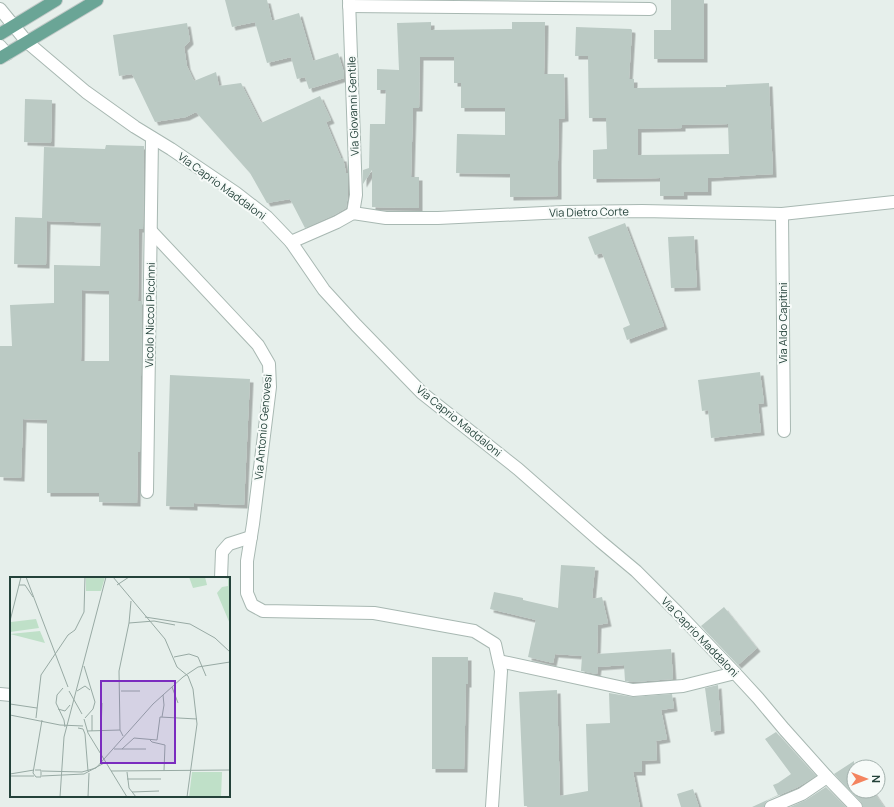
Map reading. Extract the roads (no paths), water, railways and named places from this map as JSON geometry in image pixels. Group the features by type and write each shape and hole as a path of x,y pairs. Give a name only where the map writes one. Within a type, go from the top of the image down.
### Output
{"main road":[{"path":"0,34 56,0"},
{"path":"2,53 27,42 97,0"}],"street":[{"path":"349,3 650,9"},
{"name":"Via Giovanni Gentile","path":"349,3 356,195 353,212"},
{"name":"Via Caprio Maddaloni","path":"0,9 27,42 86,92 152,138 171,149 236,193 267,217 291,242 324,290 422,393 518,469 636,571 735,673 827,778 856,807"},
{"name":"Vicolo Niccol Piccinni","path":"147,492 152,138"},
{"name":"Via Dietro Corte","path":"353,212 386,218 438,218 564,212 642,211 782,214 894,202"},
{"path":"291,242 337,222 353,212"},
{"name":"Via Aldo Capitini","path":"782,214 784,431"},
{"name":"Via Antonio Genovesi","path":"151,231 258,344 269,364 270,387 247,561 246,594 252,605 264,611 374,613 474,631 495,644 501,671 492,807"},
{"path":"221,577 222,552 229,544 251,537"},
{"path":"499,661 633,690 683,686 735,673"},
{"path":"0,694 10,695"},
{"path":"771,807 802,794 827,778"}]}
